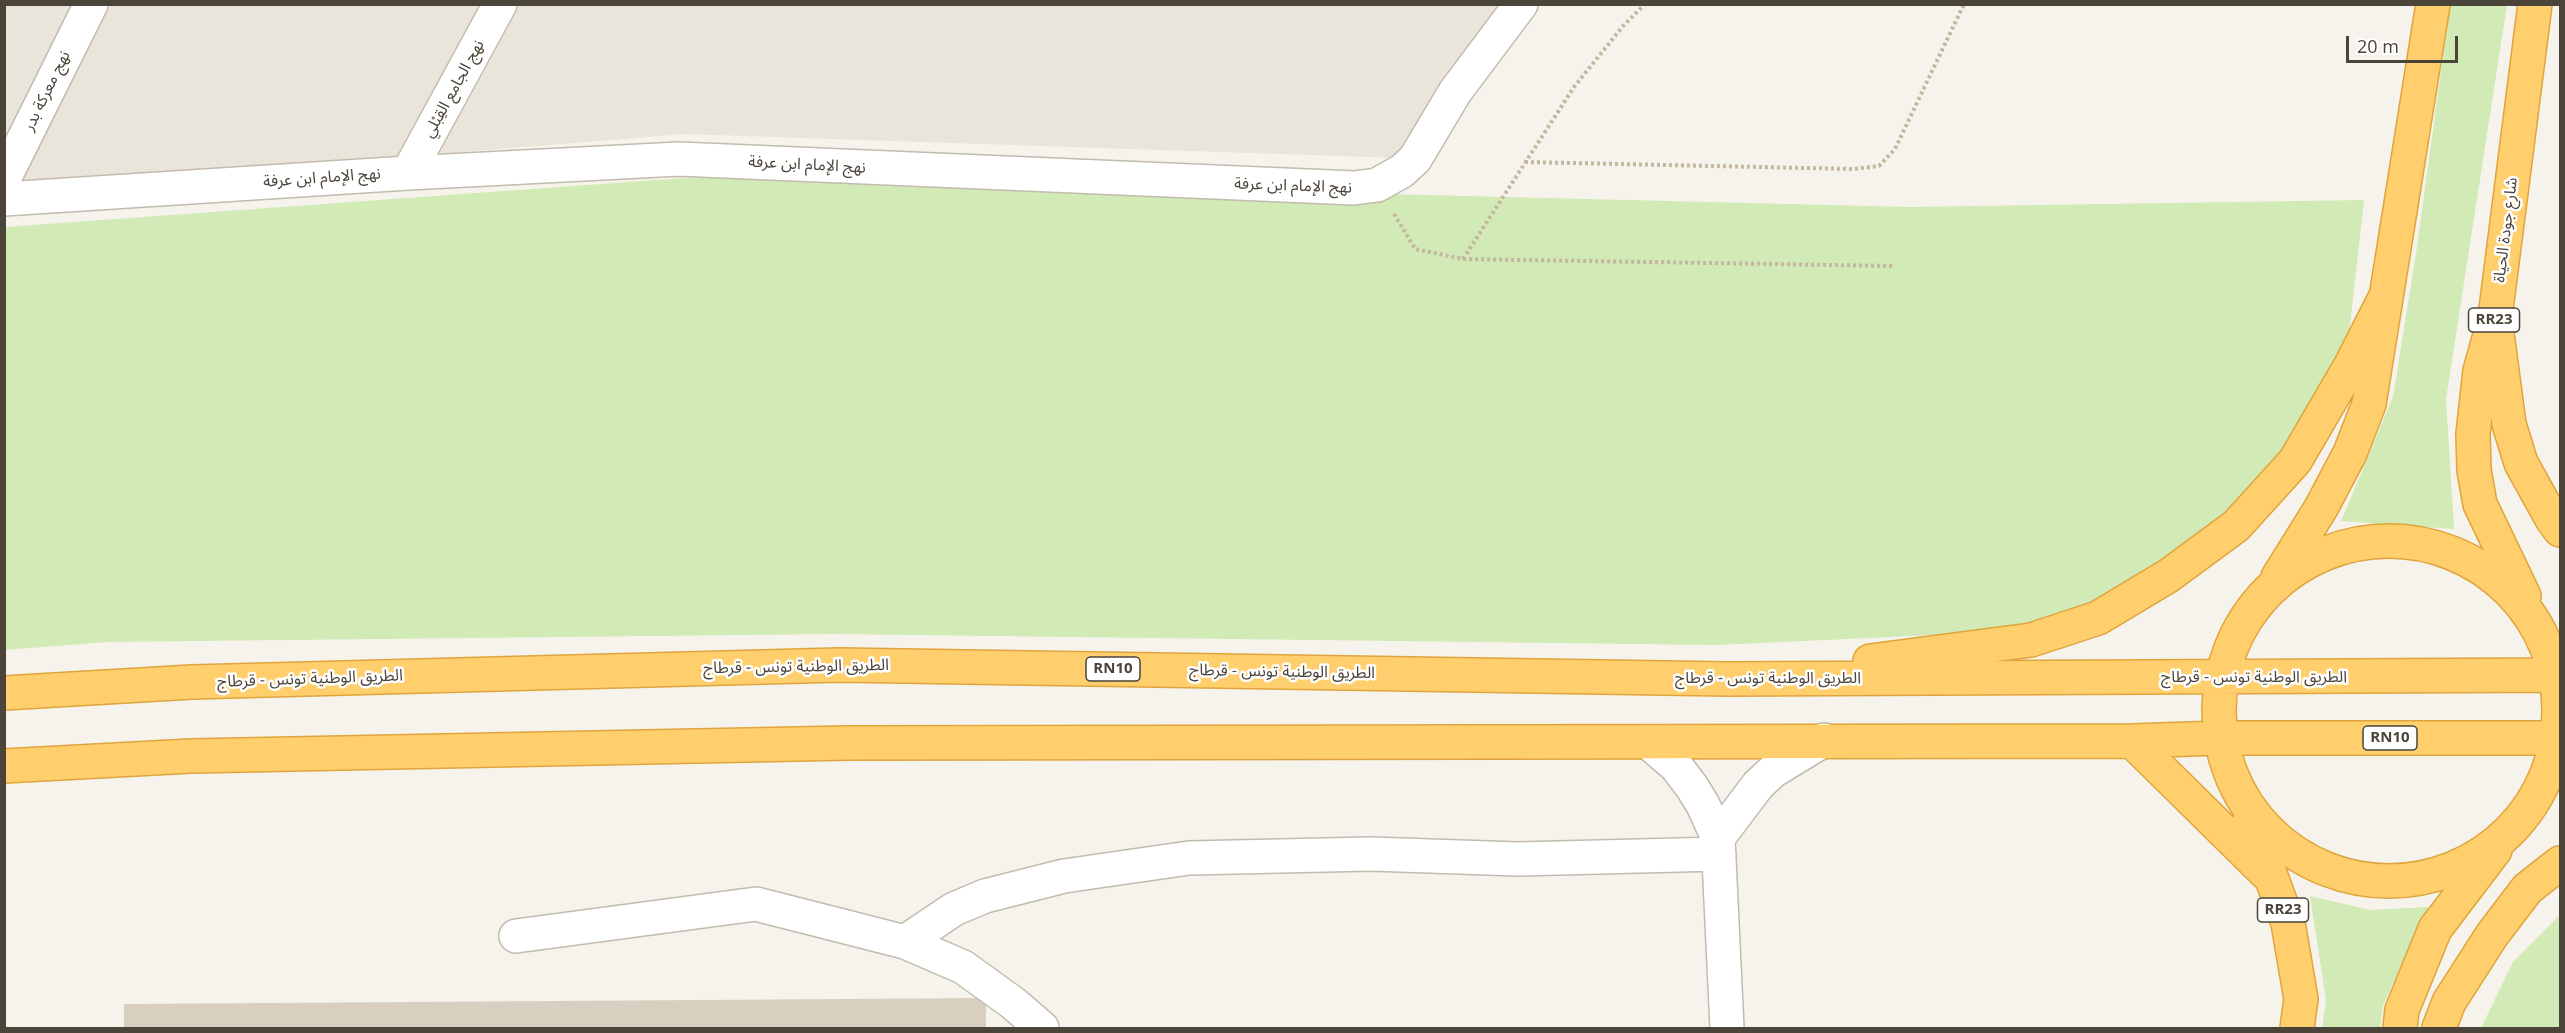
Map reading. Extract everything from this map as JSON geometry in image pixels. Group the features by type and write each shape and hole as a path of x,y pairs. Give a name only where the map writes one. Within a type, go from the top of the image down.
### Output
{"highway":[{"path":"2433,4 2369,404 2350,453 2321,508 2272,587 2240,628 2221,677 2218,708 2220,738 2228,769 2241,798 2274,838 2317,866 2367,880 2418,879 2467,863 2509,832"},
{"name":"شارع جودة الحياة","path":"2535,4 2495,317 2480,370 2473,434 2474,470 2480,504 2536,622"},
{"path":"1727,679 2031,640 2098,618 2168,576 2235,526 2295,461 2351,365 2385,298"},
{"path":"2495,317 2509,424 2521,463 2560,530"},
{"path":"2272,587 2307,561 2348,545 2391,540 2434,546 2474,562 2509,588 2536,622 2559,675 2559,738 2541,789 2435,929 2402,1010 2400,1029"},
{"name":"الطريق الوطنية تونس - قرطاج","path":"4,693 192,682 840,665 1727,679 2559,675"},
{"name":"RN10","path":"4,766 191,756 836,743 2559,738"},
{"path":"2132,741 2274,880"},
{"name":"RR23","path":"2241,798 2274,880 2288,923 2301,999 2297,1029"},
{"path":"2439,1029 2449,1002 2492,935 2527,889 2560,863"}],"street":[{"name":"نهج معركة بدر","path":"4,179 91,4"},
{"name":"نهج الجامع القِبْلي","path":"408,173 500,4"},
{"name":"نهج الإمام ابن عرفة","path":"4,199 408,173 678,159 1354,188 1377,185 1401,171 1415,159 1455,92 1521,4"},
{"path":"1719,846 1758,784 1773,771 1824,740"},
{"path":"1648,742 1676,766 1692,787 1703,805 1719,846 1726,1029"},
{"path":"904,942 954,909 985,896 1064,876 1189,858 1371,854 1518,860 1719,846"},
{"path":"516,936 756,904 904,942 963,967 1013,1003 1042,1029"}],"path":[{"path":"1462,260 1574,87 1624,25 1645,4"},
{"path":"1525,162 1852,169 1879,166 1895,149 1964,4"},
{"path":"1377,185 1415,249 1462,260 1894,266"}],"shaded area":[{"path":"5,5 1506,5 1399,158 684,134 5,189"}],"green space":[{"path":"2450,5 2507,5 2446,399 2454,529 2341,521 2393,397 2417,247"},
{"path":"698,177 1910,207 2364,200 2348,342 2285,459 2167,576 2023,631 1716,645 833,634 106,642 5,650 5,227"},
{"path":"2310,896 2370,910 2428,907 2383,1005 2380,1028 2322,1028 2326,1000"},
{"path":"2560,915 2560,1028 2481,1028 2513,962"}],"building":[{"path":"986,998 986,1028 124,1028 124,1004"}]}
